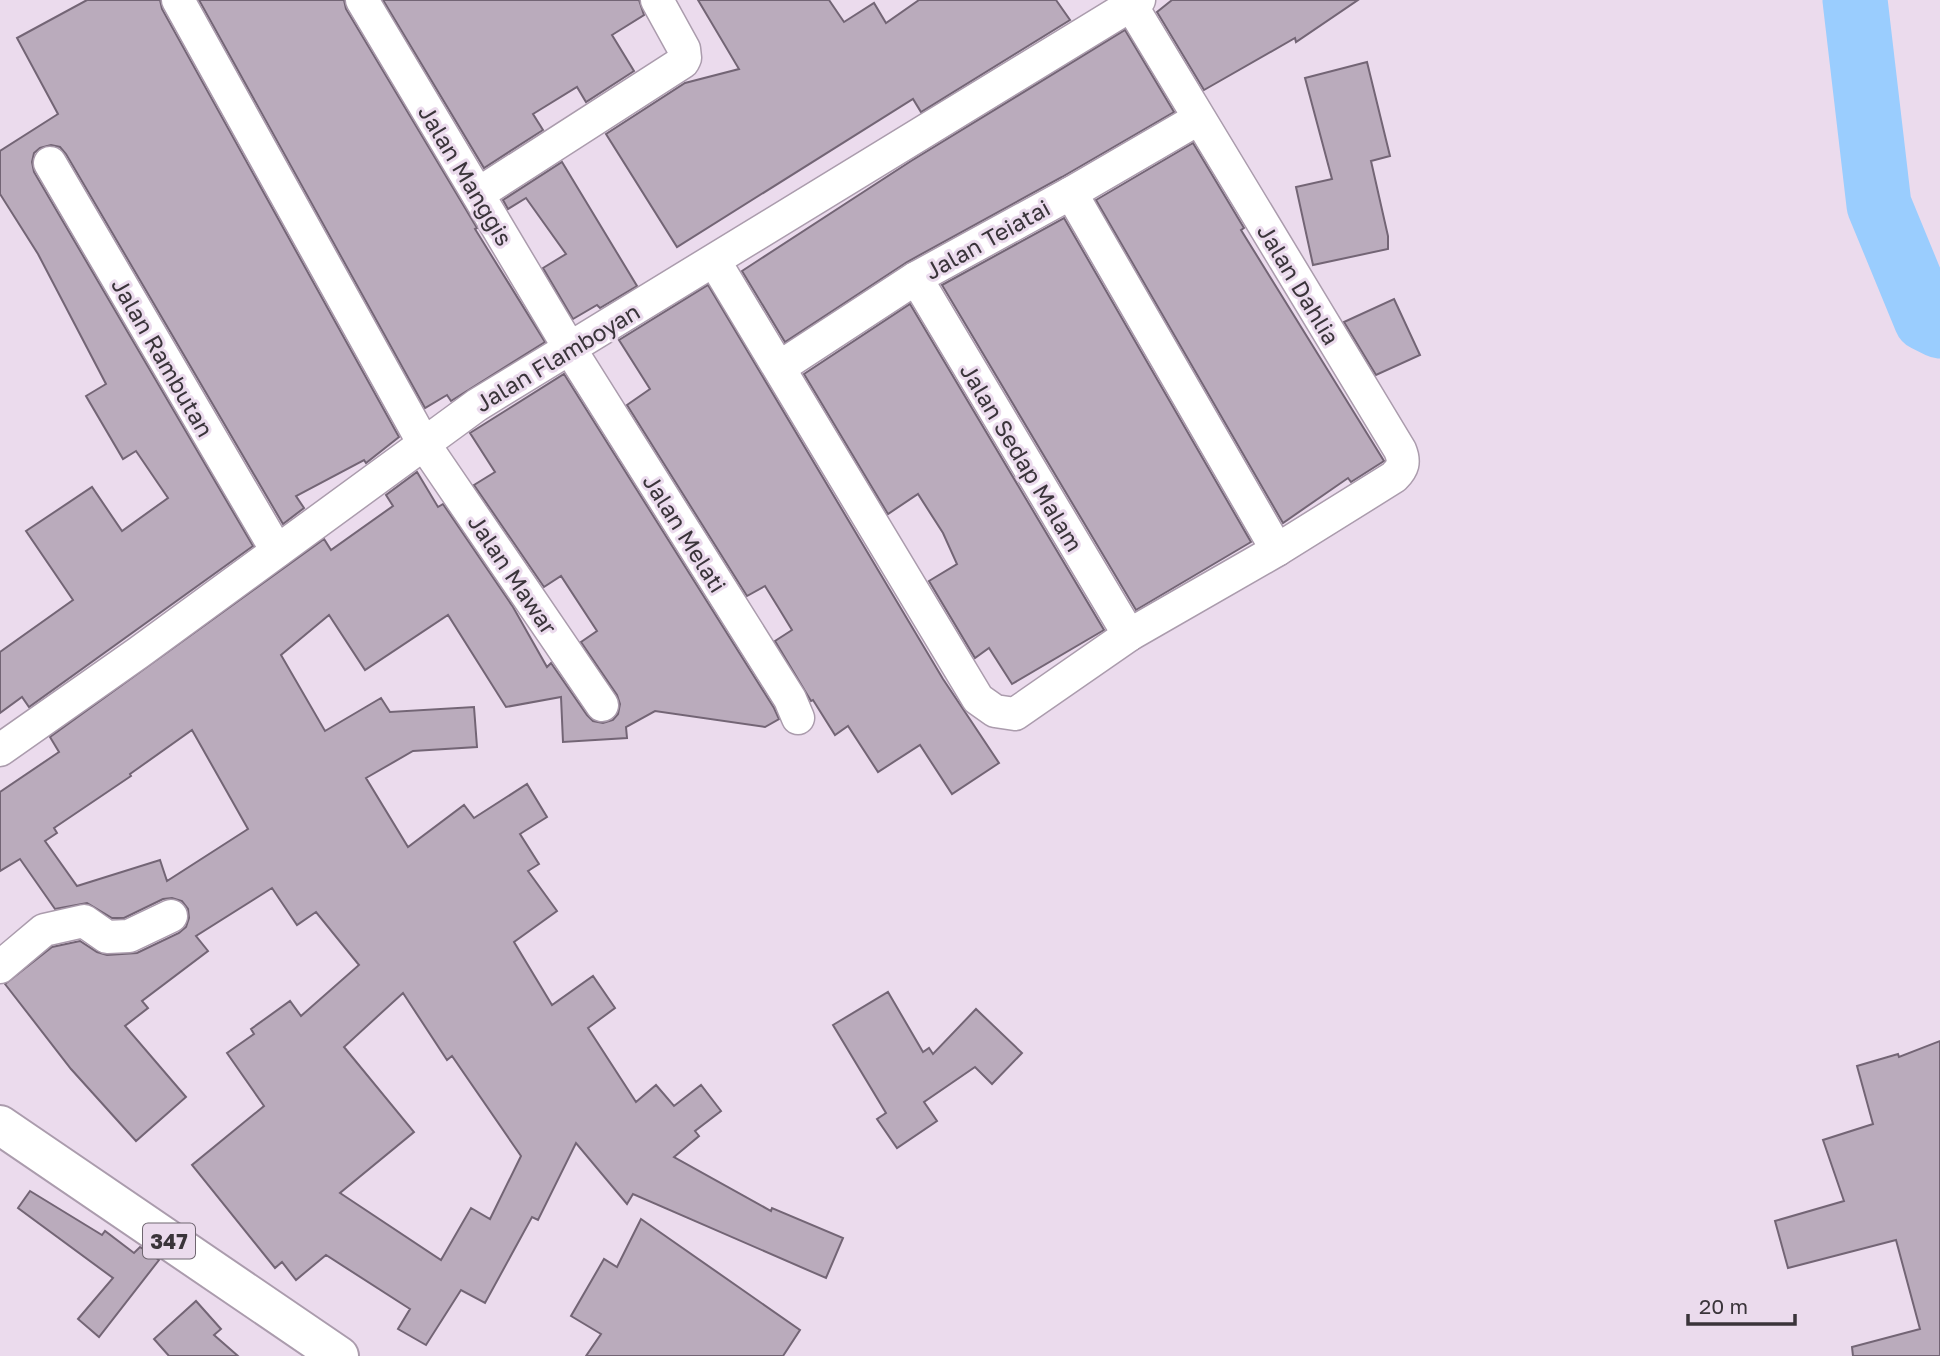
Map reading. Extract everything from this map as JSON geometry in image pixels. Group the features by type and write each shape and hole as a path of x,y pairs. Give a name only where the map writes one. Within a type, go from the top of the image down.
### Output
{"main road":[{"name":"347","path":"0,1125 339,1356"}],"street":[{"name":"Jalan Mawar","path":"178,0 424,444 602,705"},
{"name":"Jalan Manggis","path":"362,0 570,349"},
{"path":"478,194 683,62 684,49 657,0"},
{"name":"Jalan Flamboyan","path":"0,750 477,405 715,262 1132,2"},
{"name":"Jalan Dahlia","path":"1132,2 1198,119 1404,459 1402,468 1394,477 1277,550"},
{"name":"Jalan Teiatai","path":"780,367 916,278 1198,119"},
{"name":"Jalan Rambutan","path":"50,163 276,551"},
{"path":"715,262 978,699 988,708 1006,714 1015,713 1129,635 1277,550 1071,193"},
{"name":"Jalan Sedap Malam","path":"916,278 1129,635"},
{"name":"Jalan Melati","path":"570,349 790,699 798,718"},
{"path":"0,967 44,930 84,921 107,937 129,936 171,916"}],"building":[{"path":"87,0 160,0 162,9 399,437 366,463 364,460 296,496 304,508 283,524 66,154 60,147 51,145 40,148 34,153 34,172 253,546 29,707 22,697 0,713 0,652 73,600 26,531 92,487 122,531 168,498 136,451 123,459 86,396 106,384 38,254 0,194 0,151 58,114 17,38"},
{"path":"199,0 344,0 346,9 477,228 475,229 545,342 451,401 447,395 425,408"},
{"path":"383,0 639,0 644,15 612,35 634,71 586,102 577,87 533,114 543,130 484,168"},
{"path":"698,0 829,0 844,22 874,3 886,23 919,0 1056,0 1070,20 921,112 913,99 677,247 606,134 685,83 739,69"},
{"path":"1172,0 1358,0 1296,42 1295,38 1204,90 1157,12"},
{"path":"1125,30 1174,112 907,262 785,342 742,271 911,161"},
{"path":"1367,62 1390,156 1371,161 1388,236 1388,249 1313,265 1296,187 1332,179 1305,78"},
{"path":"1193,143 1244,228 1241,230 1384,461 1351,482 1348,478 1283,523 1096,200"},
{"path":"562,162 637,286 600,308 597,305 573,319 543,268 566,254 526,198 508,209 503,200"},
{"path":"1064,218 1251,542 1136,610 942,285"},
{"path":"708,285 943,679 999,763 952,794 920,745 878,772 848,726 835,735 775,641 792,630 765,586 747,596 627,405 650,389 619,340"},
{"path":"1394,299 1420,355 1376,375 1344,322"},
{"path":"910,304 1104,630 1012,684 989,648 975,658 929,581 957,564 943,533 918,494 888,514 804,374"},
{"path":"564,374 779,719 765,727 655,711 626,727 627,738 563,742 561,697 506,707 448,615 365,670 329,615 281,655 325,731 381,698 390,712 474,707 477,747 413,751 366,778 408,847 464,805 474,818 527,784 547,817 520,834 539,864 528,871 557,911 514,942 552,1005 593,976 615,1008 588,1028 636,1102 656,1085 674,1106 701,1085 721,1111 695,1131 699,1136 674,1157 771,1211 772,1208 843,1238 826,1278 633,1194 627,1204 576,1143 538,1220 532,1217 485,1303 461,1290 426,1345 398,1329 410,1309 326,1255 296,1280 282,1262 275,1268 192,1165 264,1106 227,1053 254,1034 251,1029 290,1001 301,1016 359,965 316,912 297,925 272,888 196,936 208,951 142,1001 148,1008 125,1026 186,1097 136,1141 71,1069 5,984 52,947 80,941 107,955 137,953 179,933 186,927 189,918 188,909 182,901 172,898 163,899 124,918 112,918 87,903 55,909 20,859 0,871 0,792 59,752 50,737 324,539 331,550 393,506 386,495 417,472 438,507 443,504 513,607 547,667 551,663 593,721 603,723 613,720 618,714 620,704 617,695 581,642 597,631 561,576 544,587 474,485 495,472 470,433","holes":["192,730 248,829 167,881 160,860 77,886 45,841 57,833 54,828 131,776 130,774","403,993 447,1060 452,1056 521,1156 490,1219 471,1208 441,1260 340,1193 414,1132 344,1047"]},
{"path":"888,992 923,1052 929,1048 933,1054 976,1009 1022,1053 992,1084 975,1067 924,1102 937,1121 897,1148 877,1119 886,1113 833,1025"},
{"path":"1940,1041 1940,1356 1853,1356 1852,1347 1920,1329 1896,1240 1788,1268 1775,1221 1844,1201 1823,1140 1873,1124 1857,1066 1898,1054 1899,1057"},
{"path":"30,1191 102,1235 105,1231 134,1253 140,1247 159,1260 99,1337 78,1319 113,1278 18,1208"},
{"path":"641,1219 800,1330 783,1356 586,1356 601,1334 571,1316 604,1259 617,1267"},
{"path":"196,1301 221,1329 214,1335 238,1356 169,1356 154,1339"}],"waterway":[{"path":"1855,0 1879,205 1926,319 1940,326"}]}
